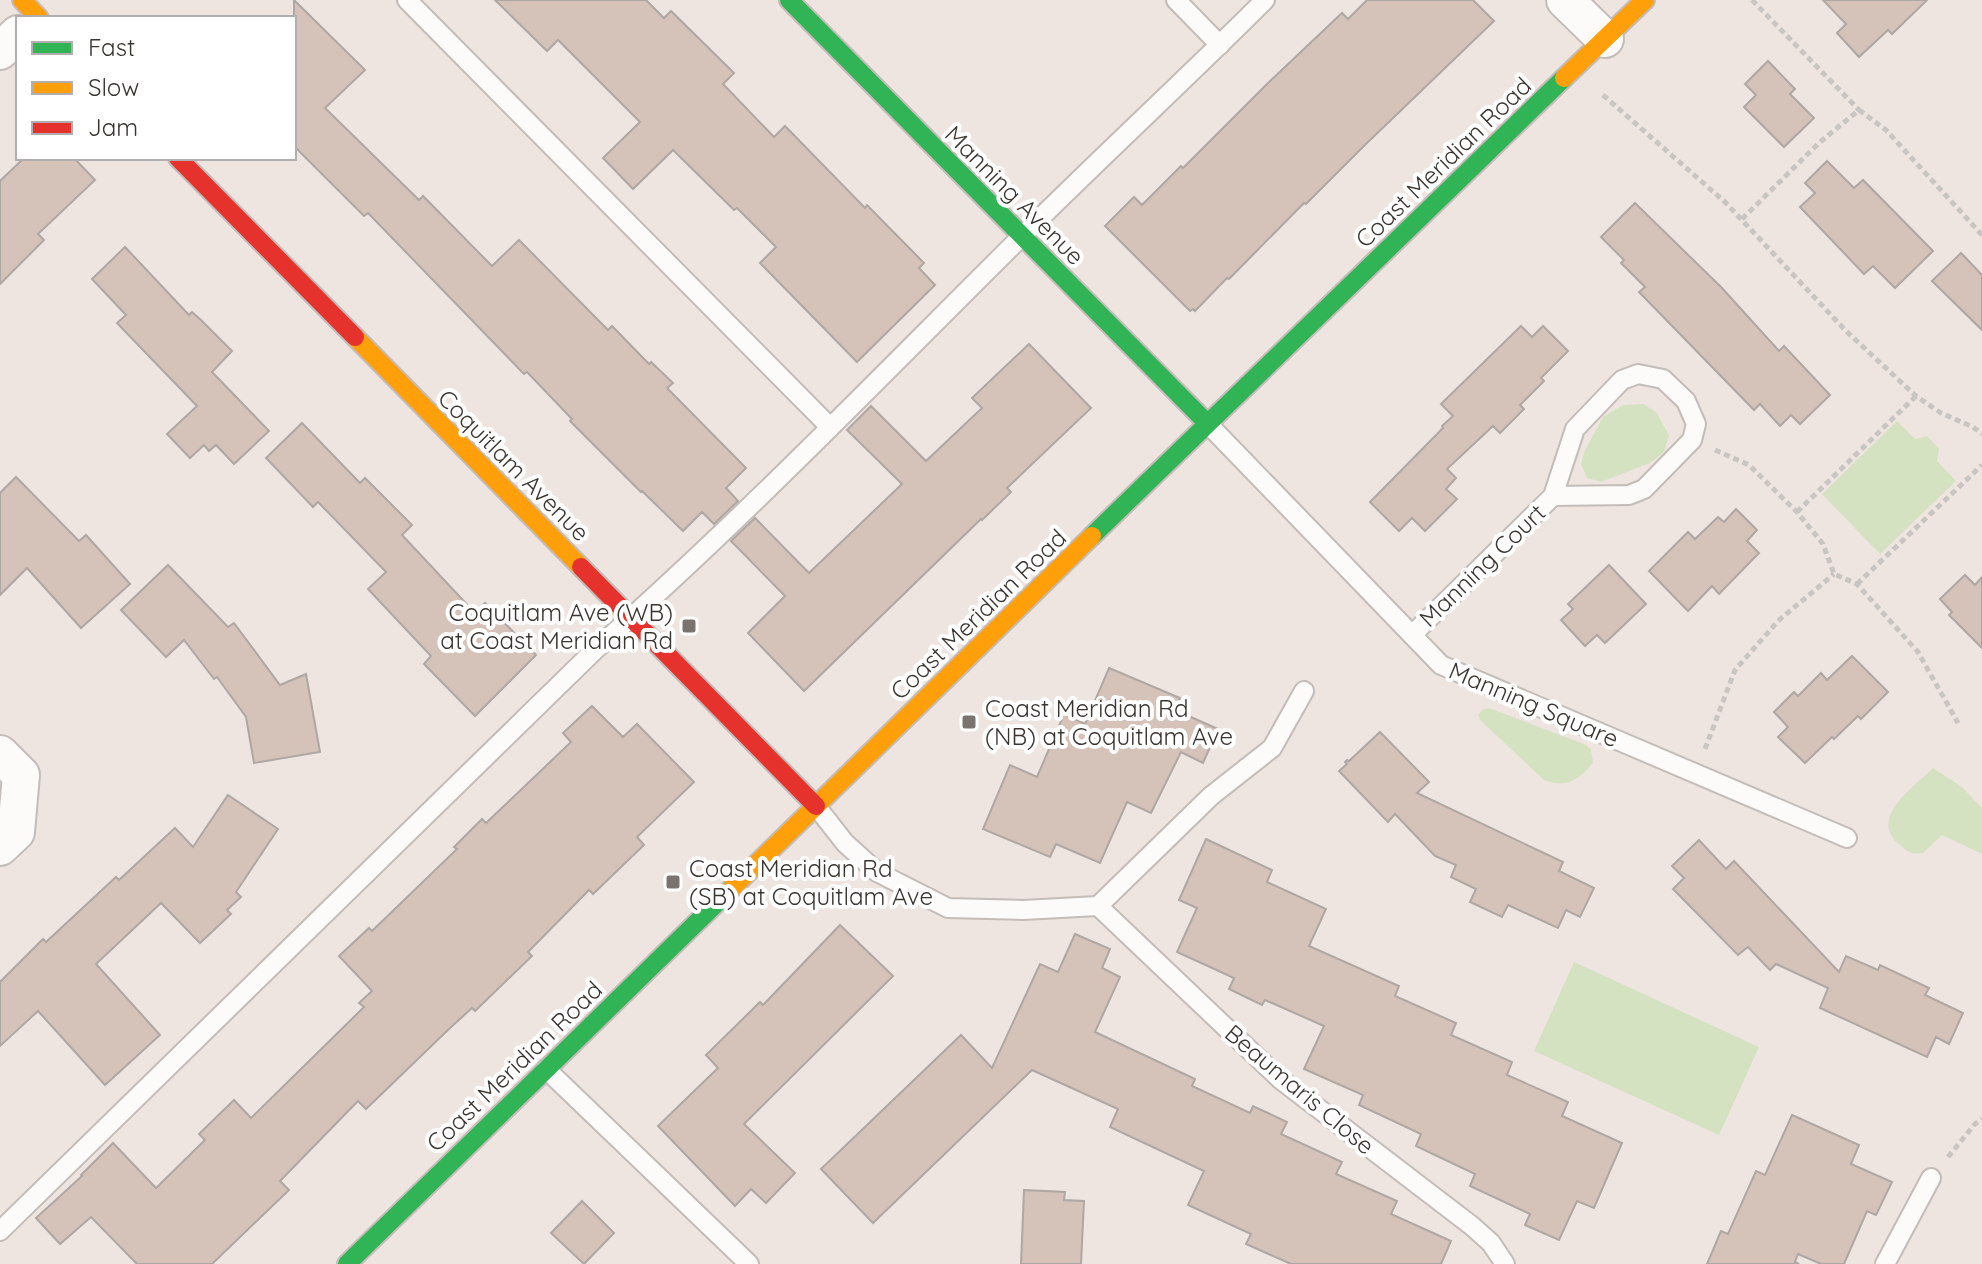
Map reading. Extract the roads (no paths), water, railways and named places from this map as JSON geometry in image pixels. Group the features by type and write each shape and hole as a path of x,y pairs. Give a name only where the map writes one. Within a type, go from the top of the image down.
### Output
{"main road":[{"name":"Manning Avenue","path":"789,0 1207,423"},
{"name":"Coast Meridian Road","path":"347,1264 1207,423 1645,0"},
{"name":"Coquitlam Avenue","path":"180,160 816,806"}],"street":[{"path":"1565,0 1605,39"},
{"path":"0,51 16,34"},
{"path":"0,847 16,832 10,764"}],"lane":[{"path":"407,0 830,427"},
{"path":"1176,0 1220,45"},
{"path":"0,1231 574,670 830,427 1021,236 1265,0"},
{"name":"Manning Court","path":"1412,635 1553,496 1575,429 1622,380 1638,374 1663,379 1686,401 1696,424 1692,440 1644,489 1629,495 1553,496"},
{"name":"Manning Square","path":"1207,423 1441,665 1847,838"},
{"path":"816,806 845,843 877,872 948,908 1023,910 1098,906 1211,796 1272,748 1304,691"},
{"name":"Beaumaris Close","path":"1098,906 1280,1079 1472,1226 1491,1243 1505,1264"},
{"path":"546,1069 749,1264"},
{"path":"1885,1264 1931,1178"}],"place":[{"name":"Coquitlam Ave (WB) at Coast Meridian Rd","path":"689,626"},
{"name":"Coast Meridian Rd (NB) at Coquitlam Ave","path":"969,722"},
{"name":"Coast Meridian Rd (SB) at Coquitlam Ave","path":"673,882"}]}
